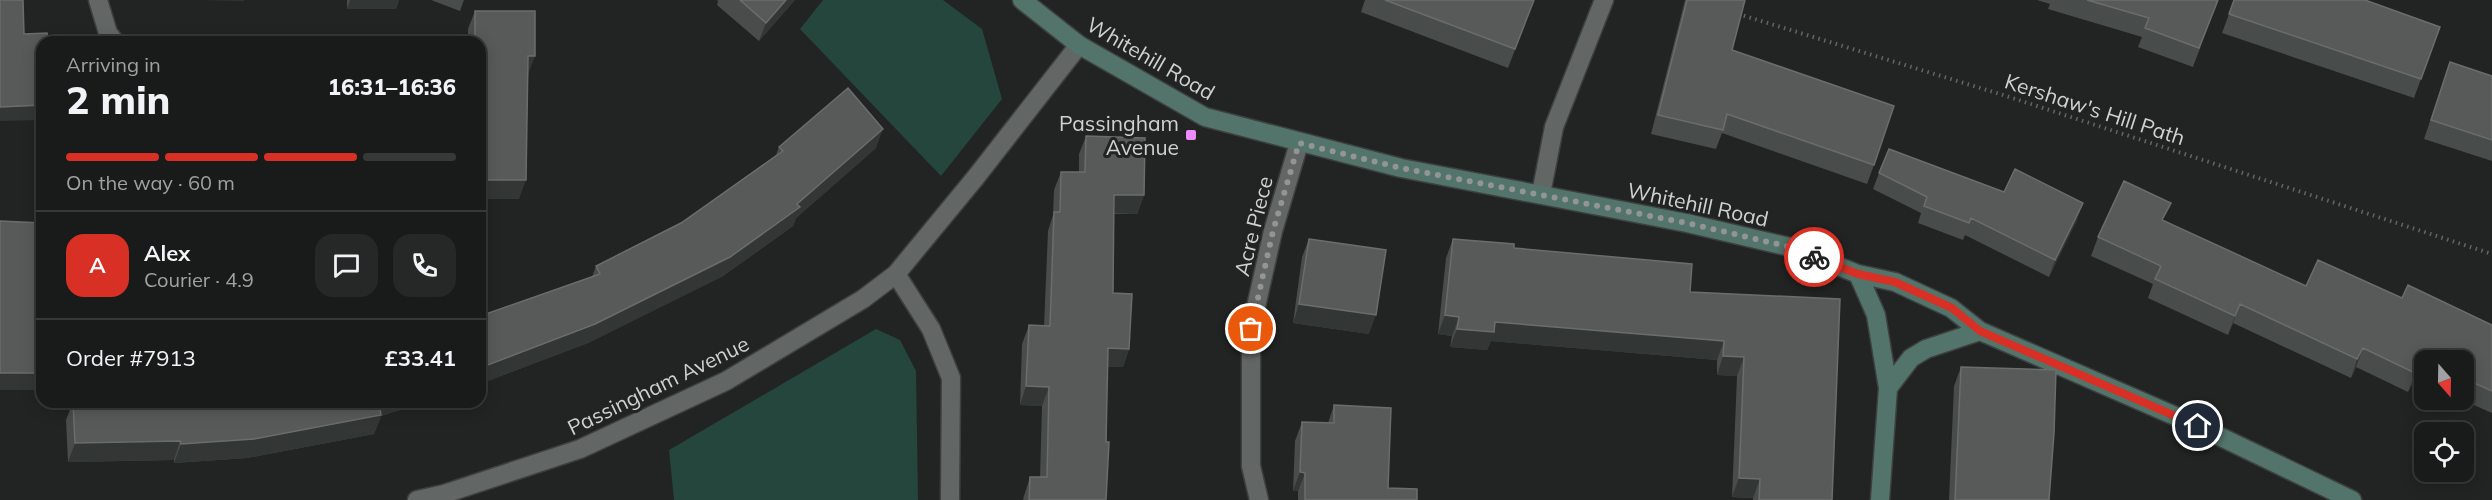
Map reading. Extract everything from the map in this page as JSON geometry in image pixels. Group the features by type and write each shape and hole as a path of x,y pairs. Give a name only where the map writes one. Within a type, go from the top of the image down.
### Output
{"street":[{"path":"98,0 110,36"},
{"name":"Whitehill Road","path":"1022,0 1079,45 1205,117 1401,168 1687,223 1790,247 1858,274 1895,282 1952,308 1980,331 2198,426 2352,500"},
{"path":"1541,194 1554,127 1604,0"},
{"name":"Passingham Avenue","path":"417,500 444,494 580,449 716,386 863,299 896,274 976,177 1079,45"},
{"name":"Acre Piece","path":"1259,500 1251,465 1251,329 1273,231 1299,143"},
{"path":"896,274 932,329 951,378 950,500"},
{"path":"1858,274 1876,315 1888,388 1880,500"},
{"path":"1888,388 1911,358 1926,349 1980,331"}],"path":[{"name":"Kershaw's Hill Path","path":"1728,11 2000,94 2492,254"}],"green space":[{"path":"823,0 943,0 982,29 1002,99 941,176 800,29"},
{"path":"876,329 900,340 916,371 918,500 674,500 669,450"}],"building":[{"path":"0,0 23,0 24,34 47,33 47,36 36,36 36,105 0,107"},
{"path":"740,0 786,0 766,23"},
{"path":"1385,0 1534,0 1515,49"},
{"path":"1687,0 1745,0 1732,50 1894,106 1874,165 1727,114 1723,130 1658,115"},
{"path":"2087,0 2218,0 2199,48 2145,28 2149,18"},
{"path":"2234,0 2365,0 2440,27 2421,79 2229,14"},
{"path":"475,11 535,11 535,56 528,56 526,180 486,180 486,36 475,36"},
{"path":"2450,62 2492,76 2492,140 2431,120"},
{"path":"848,88 883,129 797,204 800,207 730,257 595,324 486,366 486,314 600,274 596,266 681,223 783,151 779,147"},
{"path":"1086,136 1145,138 1144,195 1114,195 1113,293 1132,294 1129,349 1108,348 1106,442 1109,442 1106,500 1029,500 1030,477 1047,477 1049,387 1026,386 1029,325 1050,326 1054,212 1060,212 1061,172 1085,172"},
{"path":"1889,149 2004,192 2015,169 2083,203 2055,260 1971,218 1969,223 1924,206 1927,197 1879,173"},
{"path":"2124,181 2171,203 2162,220 2306,286 2318,260 2402,298 2408,285 2492,325 2492,391 2474,383 2474,350 2414,350 2414,373 2363,348 2357,359 2240,304 2235,316 2155,279 2161,266 2098,237"},
{"path":"0,221 36,223 36,373 0,373"},
{"path":"1309,239 1386,250 1376,315 1299,304"},
{"path":"1453,239 1514,244 1514,248 1692,264 1690,292 1840,299 1832,500 1759,500 1760,479 1739,478 1744,357 1723,356 1724,341 1495,322 1494,332 1457,329 1459,317 1445,315"},
{"path":"1961,367 2056,370 2049,500 1955,500"},
{"path":"1334,405 1391,408 1388,488 1417,489 1417,500 1305,500 1305,473 1300,472 1302,422 1334,423"},
{"path":"73,408 380,408 381,415 254,439 181,444 180,441 75,443"}],"way so far":[{"path":"1251,329 1273,231 1299,143 1401,168 1687,223 1790,247 1814,257"}],"place":[{"name":"Passingham Avenue","path":"1191,135"}],"route":[{"path":"1814,257 1858,274 1895,282 1952,308 1980,331 2198,426"}]}
